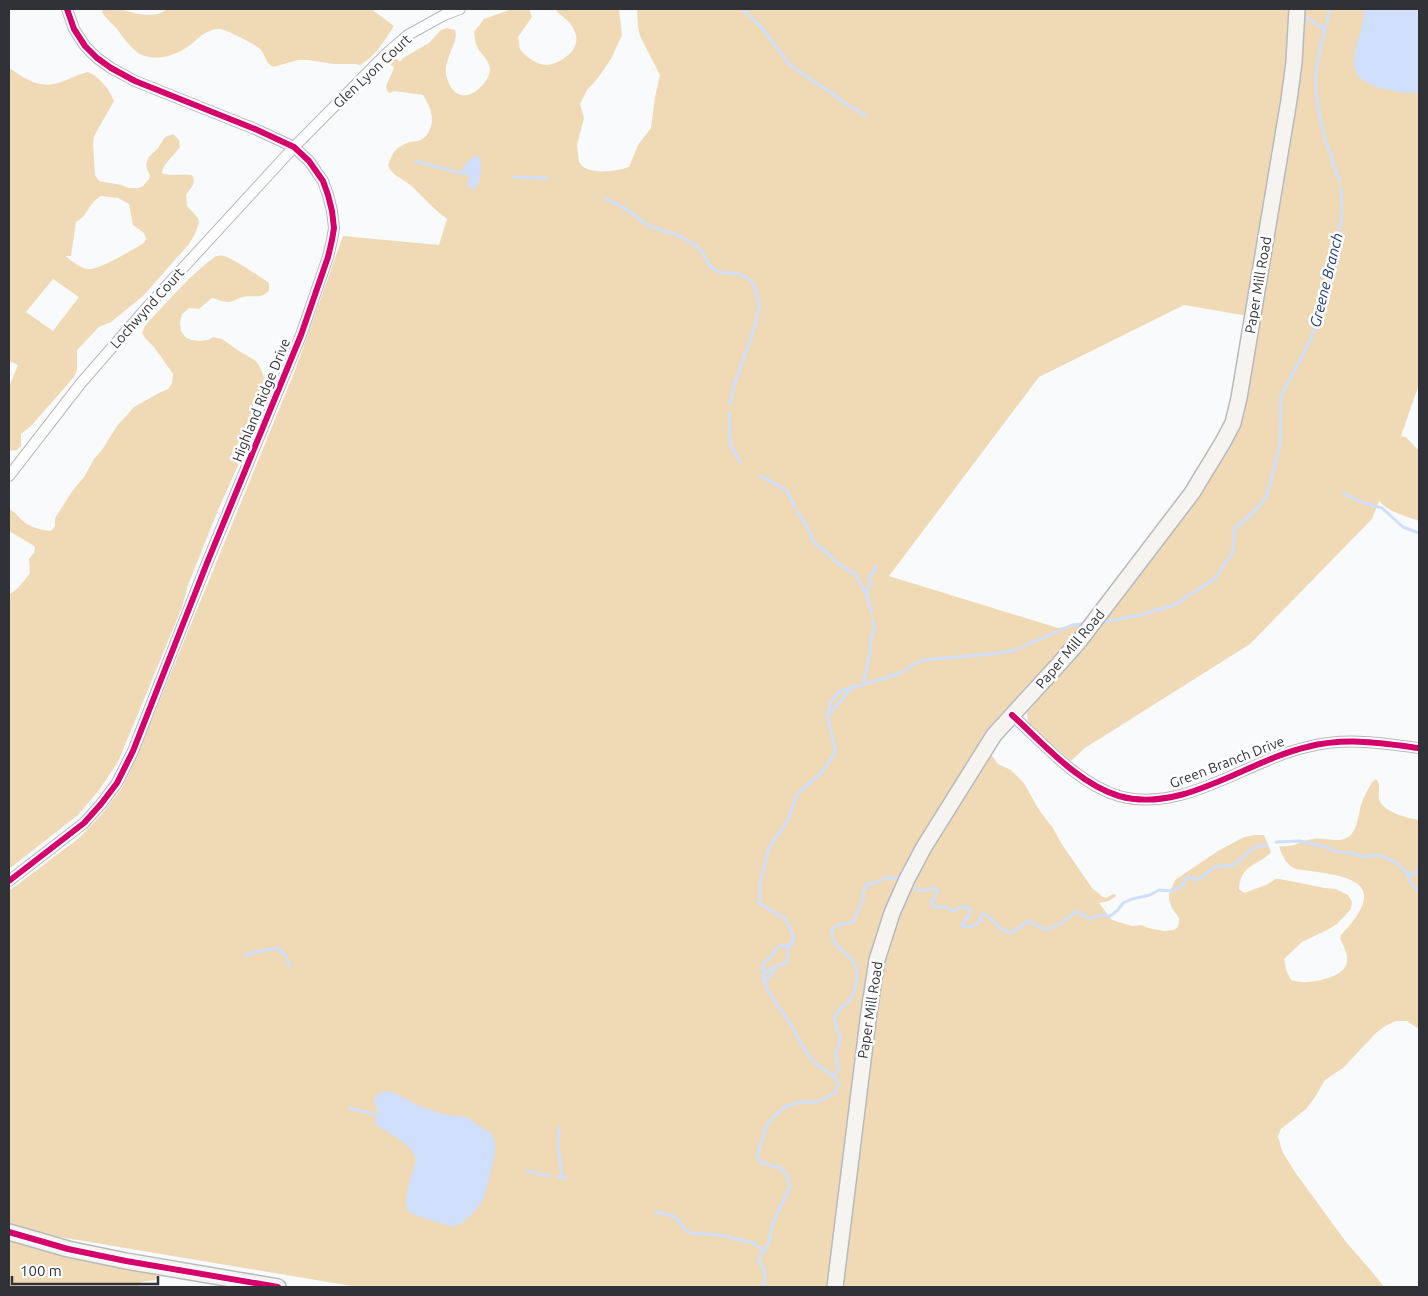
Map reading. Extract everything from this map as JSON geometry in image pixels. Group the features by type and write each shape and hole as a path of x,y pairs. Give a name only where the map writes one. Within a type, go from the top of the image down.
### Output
{"main road":[{"name":"Paper Mill Road","path":"835,1287 877,960 892,912 907,879 924,847 994,735 1059,664 1099,616 1192,493 1233,423 1239,398 1289,100 1294,62 1297,9"},
{"path":"9,1232 47,1243 126,1260 278,1287"}],"street":[{"name":"Highland Ridge Drive","path":"9,880 84,823 117,783 133,751 300,334 328,257 334,228 332,211 323,181 309,162 294,147 255,129 135,81 111,68 85,46 74,29 67,9"},
{"name":"Glen Lyon Court","path":"294,147 381,58 408,35 444,15 460,9"},
{"name":"Lochwynd Court","path":"9,476 87,376 149,305 294,147"},
{"name":"Green Branch Drive","path":"1012,714 1076,773 1104,790 1133,799 1163,799 1184,794 1280,755 1320,744 1360,741 1419,748"}],"shaded area":[{"path":"103,9 120,9 152,15 168,9 371,9 394,26 375,53 360,65 298,60 273,67 268,63 258,47 220,29 205,33 189,46 173,54 154,58 142,55 131,47 105,17 102,12"},
{"path":"512,9 529,9 532,17 518,37 520,49 532,60 546,65 558,62 564,58 576,44 573,28 555,9 619,9 622,35 611,59 587,90 580,104 584,118 577,145 579,162 582,166 589,170 613,171 629,167 638,145 651,128 660,75 640,36 637,9 1291,9 1286,86 1248,316 1184,305 1039,377 889,576 1058,628 1083,622 1056,657 1000,715 971,757 974,761 985,746 998,764 1011,770 1024,783 1039,810 1092,888 1106,898 1113,894 1116,895 1109,901 1099,903 1112,920 1132,926 1142,925 1164,931 1177,928 1179,918 1169,900 1169,894 1175,880 1218,851 1244,837 1264,835 1271,852 1243,874 1239,889 1244,893 1280,879 1336,889 1348,895 1352,902 1351,909 1337,924 1302,942 1284,959 1291,980 1305,982 1332,977 1346,966 1347,955 1340,938 1357,916 1364,902 1363,891 1357,883 1346,878 1296,869 1285,860 1279,846 1289,846 1313,839 1341,840 1349,837 1357,824 1363,799 1376,779 1379,786 1379,799 1385,807 1402,816 1419,820 1419,1029 1407,1021 1396,1021 1377,1032 1343,1068 1325,1080 1306,1109 1281,1129 1278,1136 1282,1151 1295,1172 1346,1242 1384,1287 358,1287 30,1232 9,1225 9,891 79,838 101,815 122,788 294,373 343,236 439,245 447,219 409,184 394,174 388,166 396,149 424,138 430,129 432,115 423,95 394,91 390,93 387,91 386,86 394,68 388,61 393,56 400,62 403,58 429,43 441,30 447,28 455,30 455,40 446,65 447,78 454,91 461,95 475,92 487,79 490,66 477,48 474,32 484,19"},
{"path":"1302,9 1419,9 1419,384 1401,436 1406,437 1419,451 1419,521 1392,511 1379,501 1372,519 1250,644 1085,748 1071,761 1031,727 1027,713 1084,643 1222,457"},
{"path":"9,68 34,82 46,85 61,82 88,72 104,84 114,101 94,136 95,175 99,181 129,188 143,186 150,176 146,166 148,158 165,137 173,134 179,140 180,147 166,163 162,173 169,175 192,175 194,180 186,195 187,206 198,218 199,223 189,244 143,296 111,322 99,327 77,350 77,370 74,377 31,426 21,434 21,446 17,450 9,451 9,387 18,365 9,361","holes":["101,196 118,198 129,204 133,225 144,233 146,239 144,243 108,263 86,269 65,256 71,256 76,222 93,202","53,279 79,297 53,331 26,312"]},
{"path":"216,256 228,257 269,283 269,291 263,295 243,297 228,302 212,298 199,309 189,308 182,314 180,322 181,331 185,337 200,341 213,337 222,339 256,361 260,367 264,378 263,384 252,408 240,461 218,510 188,585 182,607 118,762 99,790 78,815 9,869 9,595 18,588 30,573 29,559 34,553 35,547 9,531 9,509 30,526 51,531 55,526 55,518 117,426 134,407 168,389 172,383 173,374 142,333 150,320 182,286"},
{"path":"9,1239 38,1250 120,1268 129,1268 156,1275 158,1278 141,1282 137,1287 9,1287"}],"water":[{"path":"1364,9 1419,9 1419,92 1411,93 1378,88 1361,79 1357,73 1354,67 1354,59"},
{"path":"476,155 480,158 481,174 474,190 467,184 469,176 460,173 467,162"},
{"path":"383,1091 395,1093 415,1104 442,1114 466,1117 491,1133 495,1143 495,1155 484,1198 474,1212 462,1223 453,1227 408,1211 406,1207 407,1195 416,1162 411,1150 406,1145 376,1125 375,1120 378,1111 374,1102 375,1097"}],"waterway":[{"path":"742,9 761,27 789,64 844,103 866,116"},
{"name":"Greene Branch","path":"1330,9 1317,63 1316,94 1320,120 1340,182"},
{"path":"1305,17 1325,30"},
{"path":"416,161 460,173"},
{"path":"513,177 547,178"},
{"name":"Greene Branch","path":"1099,623 1141,615 1174,605 1213,580 1233,552 1234,529 1255,511 1267,494 1280,445 1281,396 1310,341 1325,297 1342,215 1341,188"},
{"path":"605,198 626,209 649,226 677,235 692,243 700,249 711,267 718,272 739,274 753,283 758,298 759,310 735,382 730,404"},
{"path":"729,413 730,444 740,462"},
{"path":"761,476 786,490 795,507"},
{"path":"1344,494 1364,503 1382,508 1403,527 1419,533"},
{"path":"798,512 811,534 813,542 835,561 856,575 866,594 872,613"},
{"path":"867,593 871,582 869,577 874,572 876,566"},
{"path":"863,685 871,638 874,632 873,620"},
{"name":"Greene Branch","path":"1022,647 1072,625 1086,624"},
{"name":"Greene Branch","path":"907,669 923,660 1002,653 1018,649"},
{"name":"Greene Branch","path":"763,974 778,965 786,963 788,949 794,938 786,919 759,902 760,884 769,847 788,820 797,794 821,773 833,756 835,751 828,718 830,703 840,691 904,671"},
{"name":"Greene Branch","path":"829,714 850,689"},
{"path":"1276,842 1300,841 1363,857 1382,856 1397,863 1407,873 1411,883 1419,891"},
{"path":"911,883 918,890 934,888 938,890 931,902 933,906 945,907 954,911 964,906 970,910 970,914 962,923 962,926 976,925 981,915 984,914 1000,928 1011,933 1029,921 1044,929 1049,929 1065,921 1075,912 1090,919 1100,915 1110,916 1123,903 1150,895 1159,890 1173,891 1182,886 1187,877 1197,880 1213,868 1233,865 1254,848 1267,845"},
{"path":"1408,873 1411,874 1419,870"},
{"path":"834,1075 838,1070 836,1054 840,1043 835,1017 852,997 856,986 857,970 855,964 834,941 832,929 838,925 853,922 863,900 863,892 867,884 875,883 888,877 901,880"},
{"name":"Greene Branch","path":"764,1287 765,1272 759,1258 769,1243 772,1225 790,1186 787,1174 780,1168 760,1162 757,1155 767,1125 777,1113 787,1106 801,1102 818,1102 836,1092 839,1083 809,1057 791,1025 771,996 764,981 763,964 778,947 792,944"},
{"path":"245,955 278,948 285,955 290,966"},
{"name":"Greene Branch","path":"765,981 772,974 776,966"},
{"path":"349,1108 378,1115"},
{"path":"559,1127 558,1144 562,1177"},
{"path":"527,1171 549,1176"},
{"path":"557,1177 566,1178"},
{"path":"656,1212 673,1216 691,1233 720,1235 753,1243 764,1251"}],"cycle path":[{"path":"9,881 84,823 117,783 133,751 207,563 301,335 328,257 334,228 332,211 323,181 309,161 294,147 255,129 135,81 111,68 85,46 74,29 67,9"},
{"path":"1012,715 1062,762 1089,782 1119,796 1143,800 1167,798 1191,792 1284,754 1321,744 1363,742 1419,748"},
{"path":"9,1232 68,1249 126,1261 278,1287"}]}
